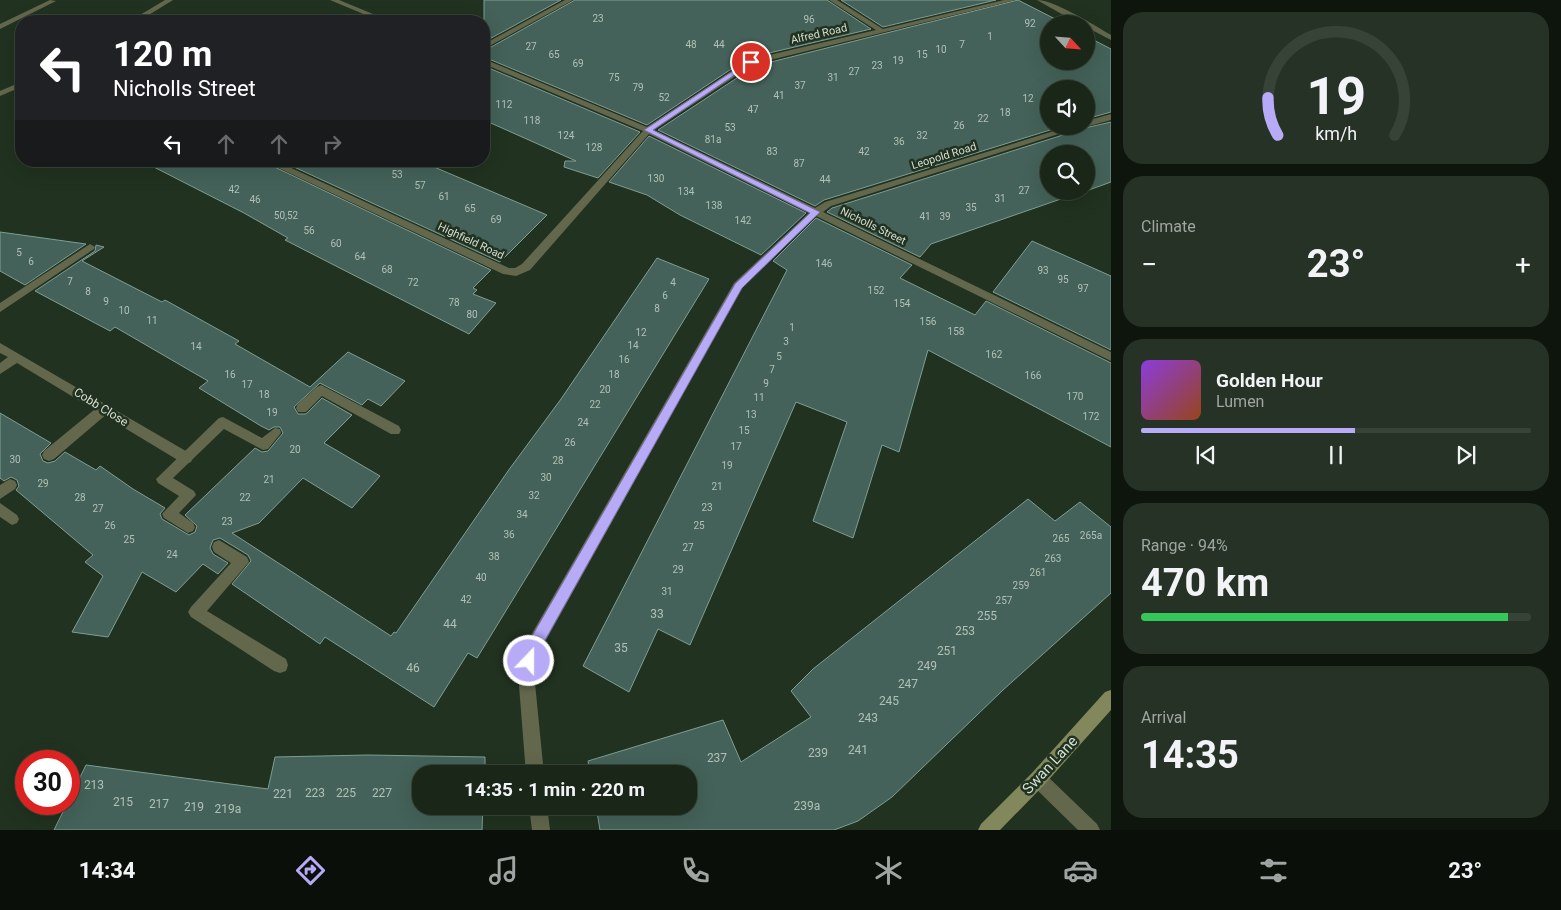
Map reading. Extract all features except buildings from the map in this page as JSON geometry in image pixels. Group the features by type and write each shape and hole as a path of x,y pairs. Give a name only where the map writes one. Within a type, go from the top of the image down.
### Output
{"main road":[{"name":"Swan Lane","path":"987,830 1038,779 1111,698"}],"street":[{"path":"144,15 170,0"},
{"path":"333,0 371,15"},
{"path":"490,44 570,0"},
{"path":"832,0 882,31"},
{"name":"Alfred Road","path":"648,130 751,62 1013,0"},
{"path":"1040,0 1069,15"},
{"path":"24,15 53,1"},
{"path":"0,27 15,20"},
{"path":"1095,29 1111,38"},
{"name":"Nicholls Street","path":"490,64 648,130 1111,357"},
{"path":"0,94 15,87"},
{"path":"1095,121 1111,117"},
{"name":"Highfield Road","path":"281,167 507,271 516,272 526,267 648,130"},
{"name":"Leopold Road","path":"534,765 526,673 533,648 738,286 816,212 828,204 1051,135"},
{"path":"0,308 90,247"},
{"name":"Cobb Close","path":"0,346 186,458"},
{"path":"0,369 17,356"},
{"path":"302,408 321,390 394,430"},
{"path":"49,455 104,409"},
{"path":"188,527 169,514 189,495 163,479 223,422 263,445 275,433"},
{"path":"0,509 12,519"},
{"path":"219,547 242,562 196,612 280,665"},
{"path":"1038,779 1091,830"},
{"path":"539,815 541,830"}],"route":[{"path":"529,661 533,648 738,286 816,212 648,130 751,62"}]}
